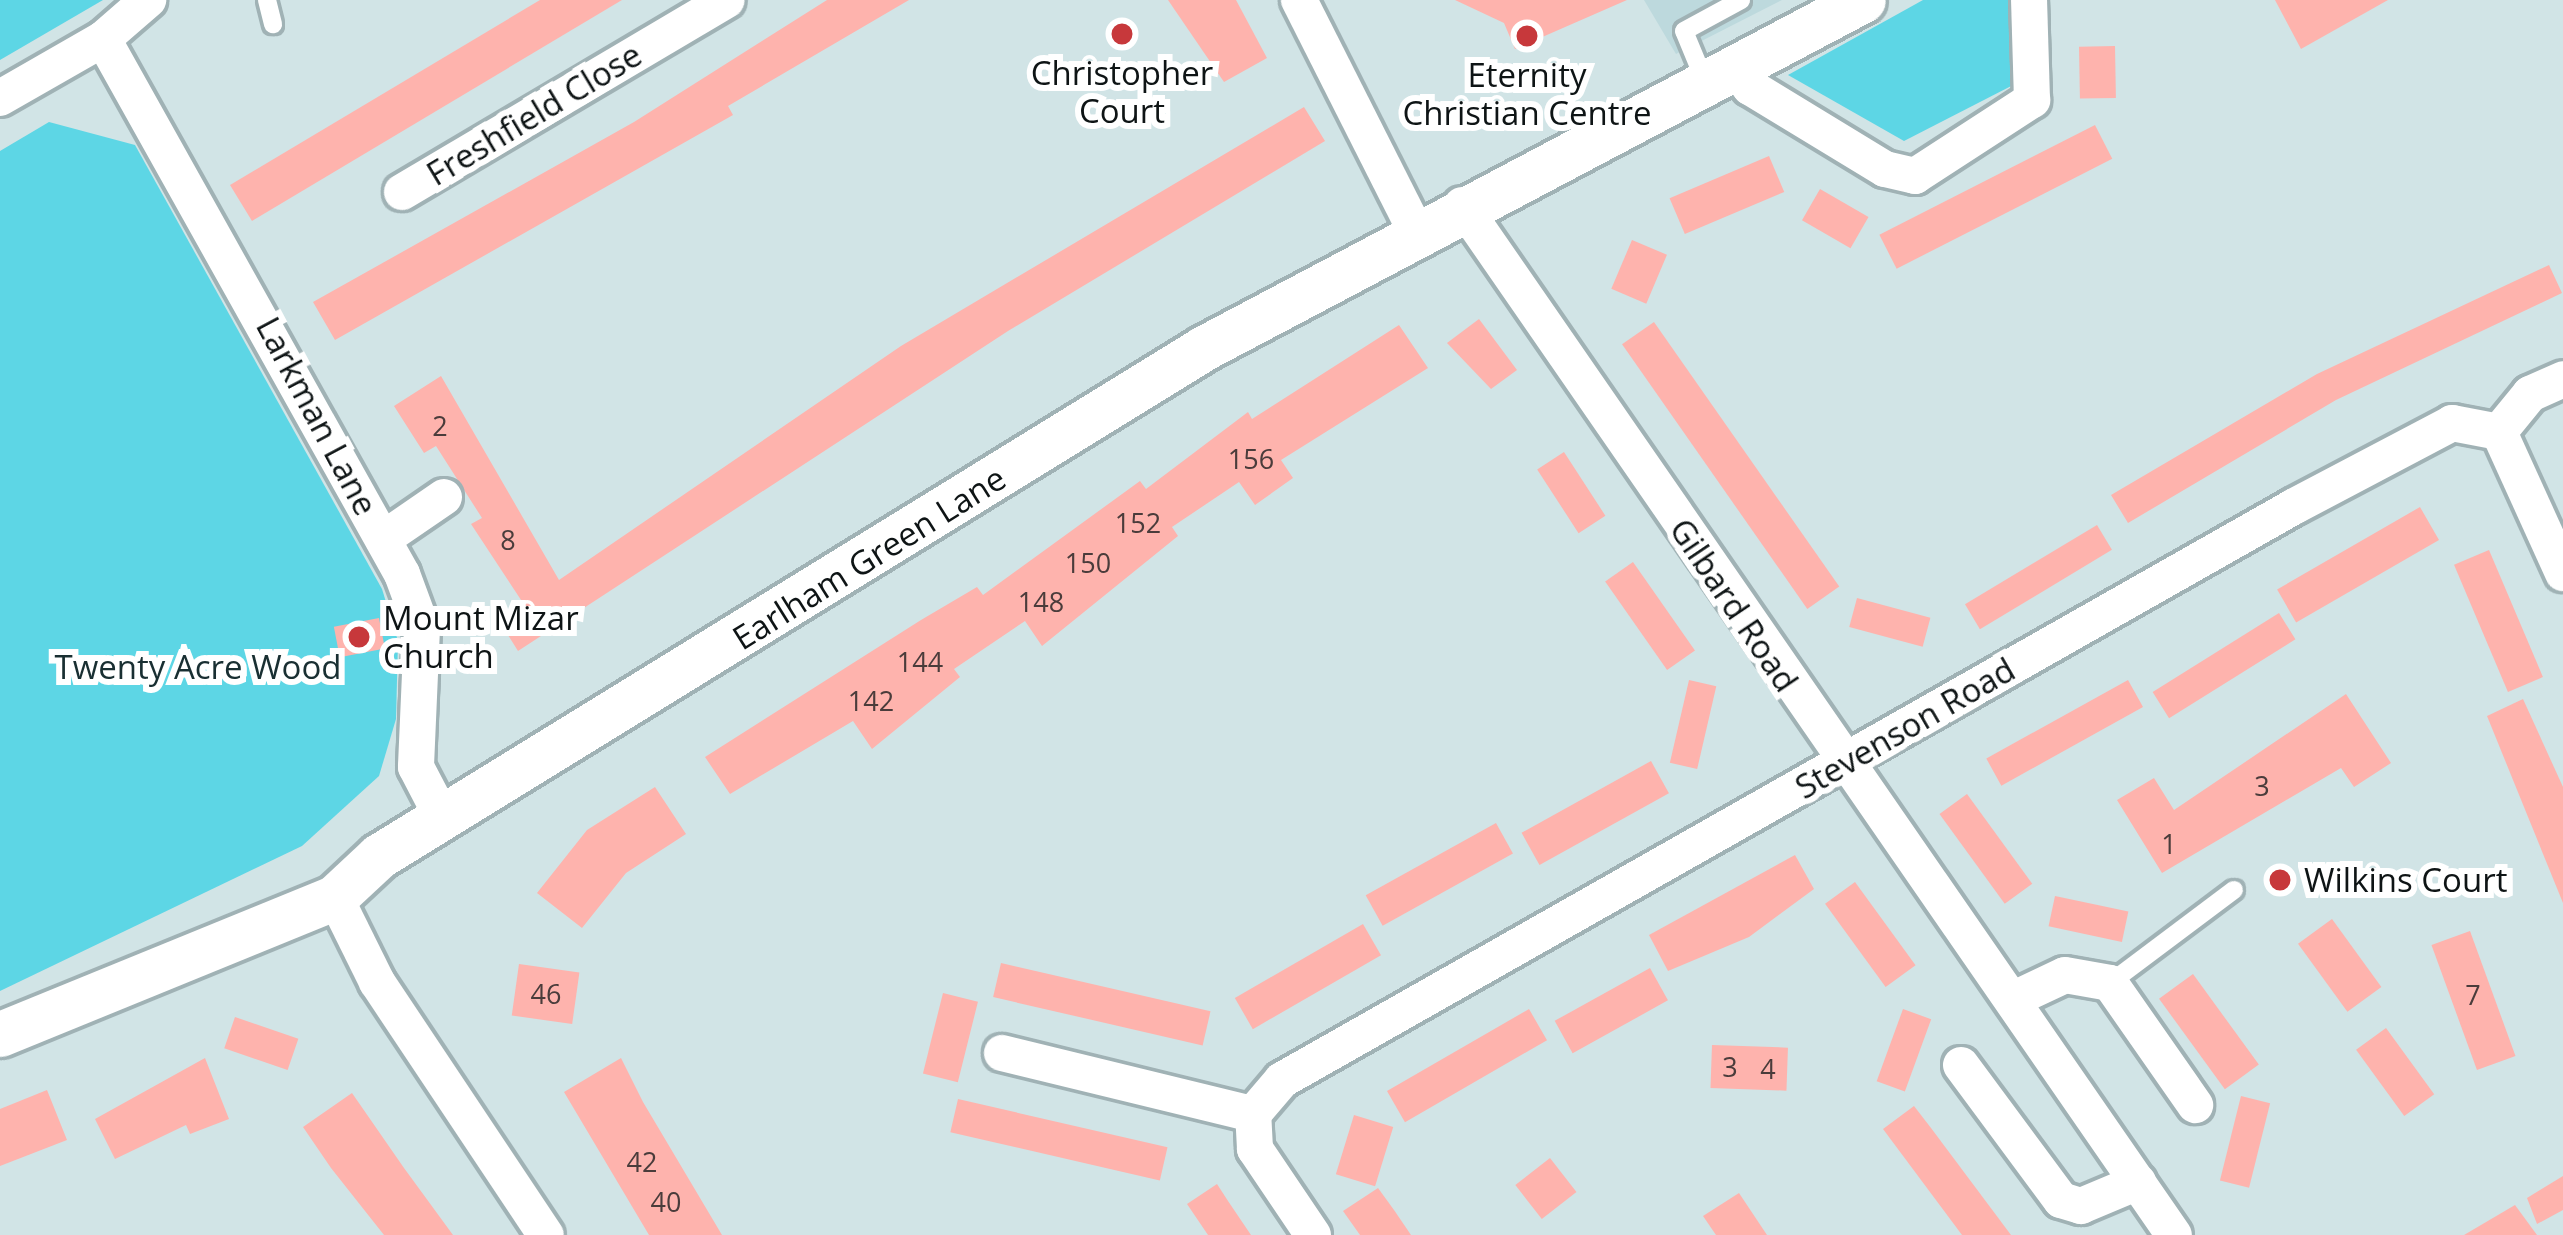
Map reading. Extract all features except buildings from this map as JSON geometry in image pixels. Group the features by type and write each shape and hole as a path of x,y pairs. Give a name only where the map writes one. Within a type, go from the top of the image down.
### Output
{"street":[{"path":"0,98 103,39 148,0"},
{"name":"Freshfield Close","path":"402,192 727,0"},
{"path":"1299,0 1414,230"},
{"path":"1721,76 1750,87 1885,169 1915,176 2032,100 2029,0"},
{"name":"Earlham Green Lane","path":"0,1034 335,897 442,817 1204,348 1414,230 1721,76 1852,3"},
{"name":"Larkman Lane","path":"103,39 383,539 422,628 416,767 442,817"},
{"name":"Gilbard Road","path":"1462,206 1842,764 2014,999 2174,1235"},
{"path":"2563,380 2530,394 2499,432 2563,573"},
{"name":"Stevenson Road","path":"1253,1114 1282,1080 2452,423 2499,432"},
{"path":"383,539 444,497"},
{"path":"335,897 377,982 546,1235"},
{"path":"2014,999 2065,975 2110,983 2194,1105"},
{"path":"1002,1052 1253,1114 1255,1149 1313,1235"},
{"path":"1961,1066 2061,1200 2081,1206 2138,1182"}],"lane":[{"path":"267,0 273,24"},
{"path":"1721,76 1684,31 1741,0"},
{"path":"2110,983 2234,890"}],"shaded area":[{"path":"1644,0 1782,0 1676,54"}],"green space":[{"path":"0,0 103,0 0,60"},
{"path":"1923,0 2011,0 2019,82 1904,141 1788,75"},
{"name":"Twenty Acre Wood","path":"49,122 135,145 382,589 398,641 396,719 379,776 302,846 0,991 0,151"}],"place":[{"name":"Christopher Court","path":"1122,34"},
{"name":"Eternity Christian Centre","path":"1527,36"},
{"name":"Mount Mizar Church","path":"359,637"},
{"name":"Wilkins Court","path":"2280,880"}]}
